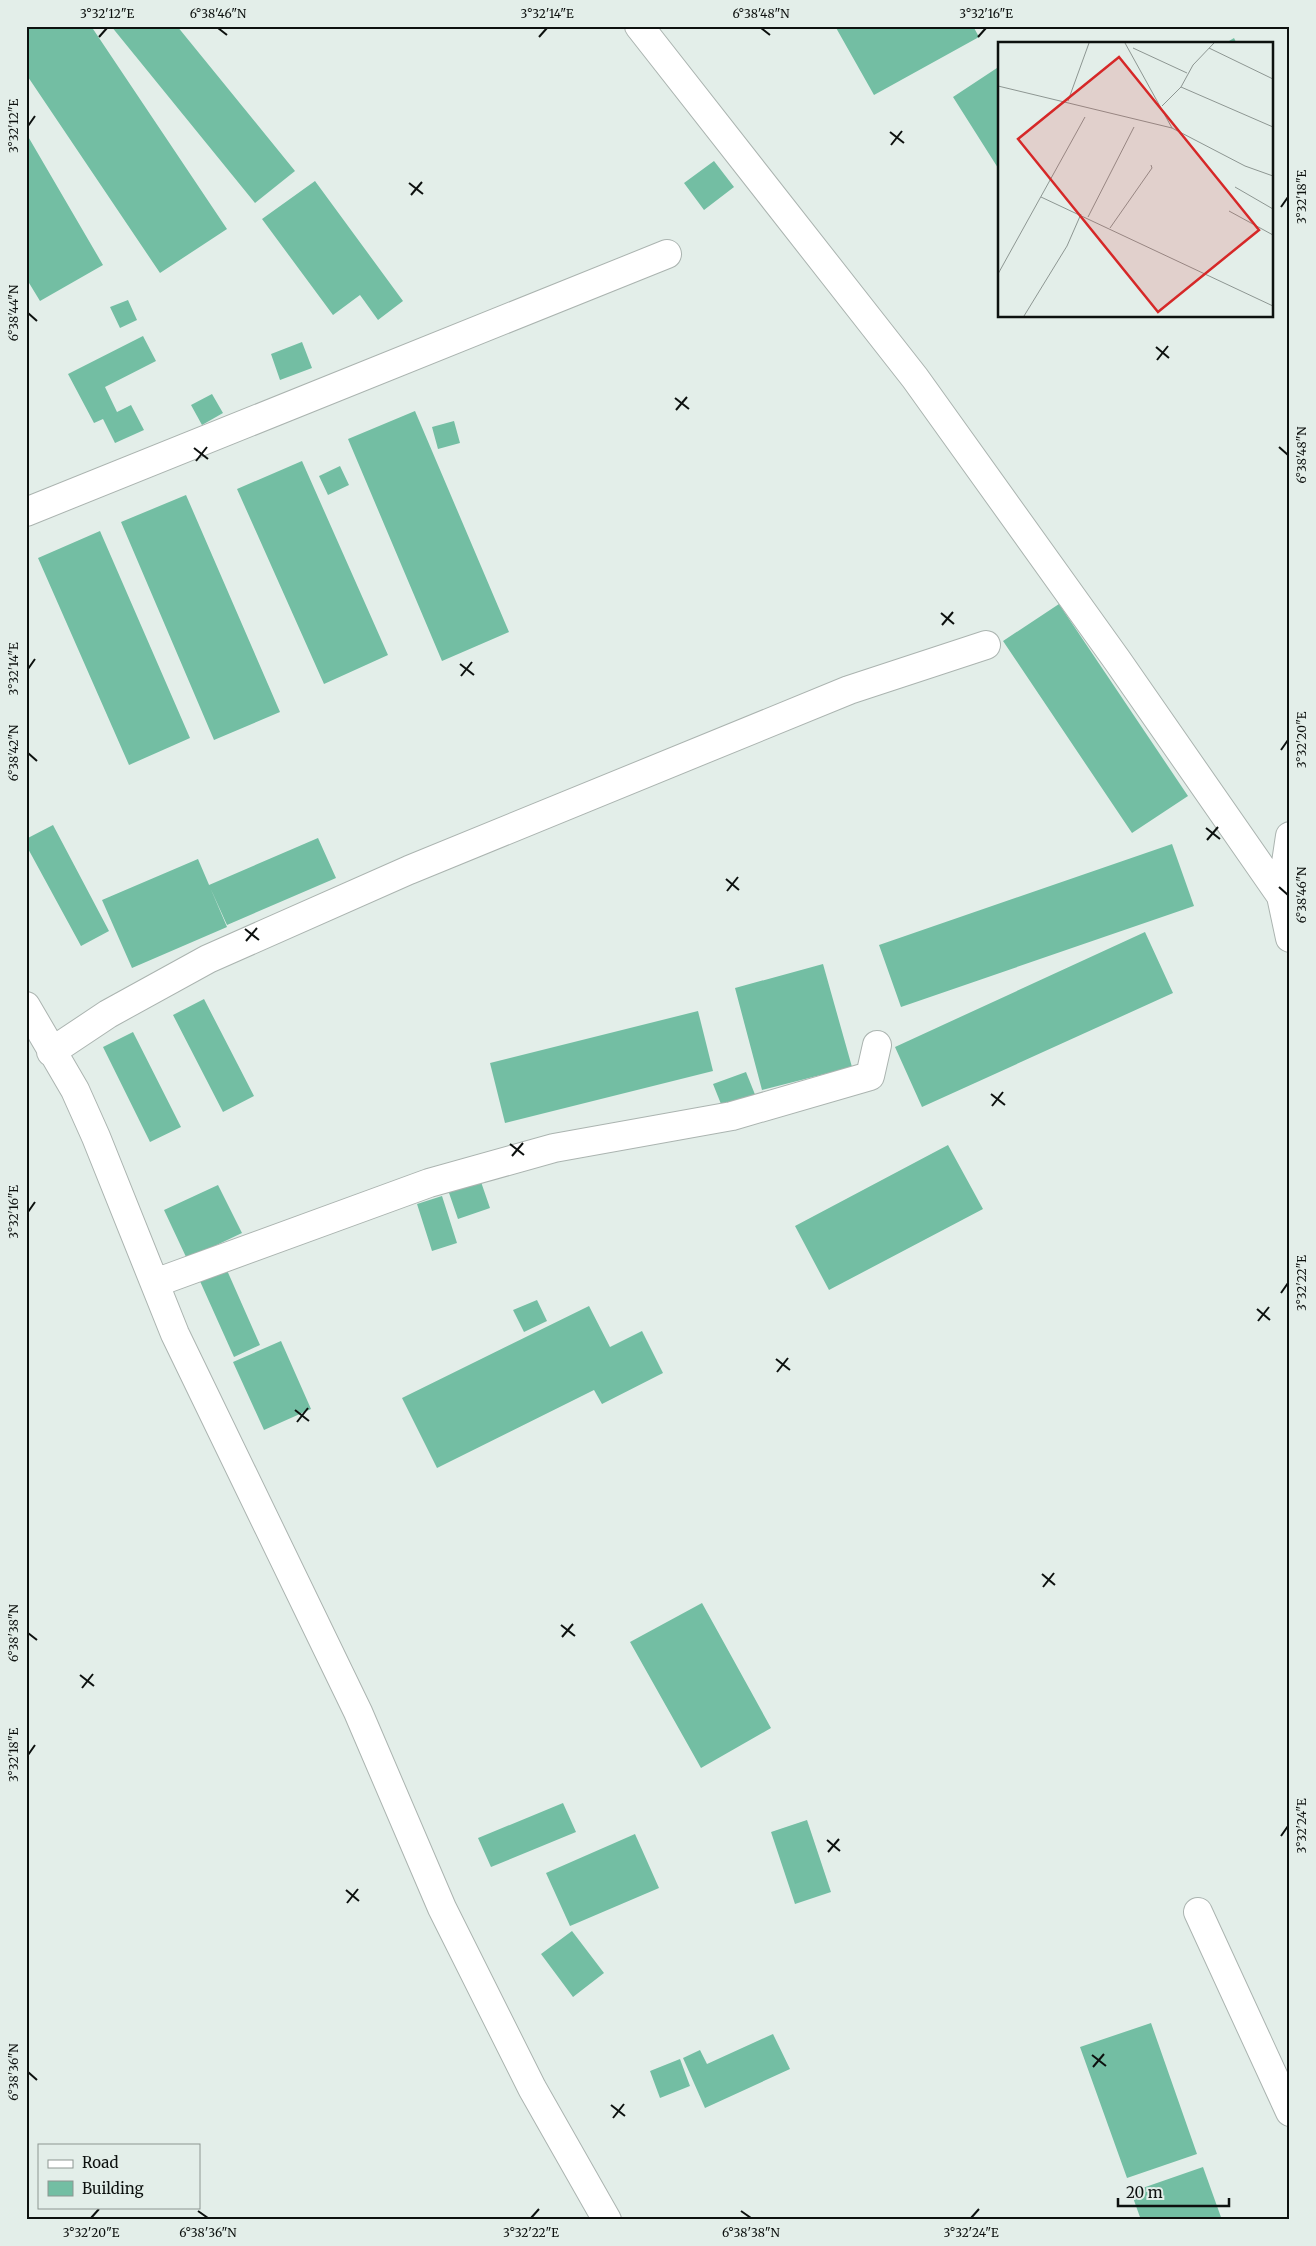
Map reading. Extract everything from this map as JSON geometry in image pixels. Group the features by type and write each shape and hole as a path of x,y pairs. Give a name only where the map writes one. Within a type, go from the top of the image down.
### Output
{"street":[{"path":"639,26 915,378 1123,668 1281,896"},
{"path":"26,512 667,254"},
{"path":"51,1052 108,1014 208,959 409,870 848,690 986,645"},
{"path":"1290,836 1281,896 1290,938"},
{"path":"26,1006 51,1052 75,1090 175,1334 358,1712 442,1908 532,2088 607,2220"},
{"path":"154,1283 429,1183 554,1148 732,1116 870,1076 876,1045"},
{"path":"1198,1912 1290,2112"}],"building":[{"path":"26,26 91,26 227,229 160,273 26,74"},
{"path":"111,26 177,26 295,171 255,203"},
{"path":"835,26 973,26 979,37 874,95"},
{"path":"1234,38 1236,42 1227,42"},
{"path":"998,67 998,168 953,97"},
{"path":"26,133 103,265 40,301 26,278"},
{"path":"714,161 734,187 704,210 684,183"},
{"path":"315,181 403,301 378,320 360,295 333,315 262,219"},
{"path":"128,300 137,320 120,328 110,307"},
{"path":"143,336 156,361 105,387 117,412 131,405 144,430 115,443 103,419 94,423 68,374"},
{"path":"302,342 312,368 280,380 271,354"},
{"path":"212,394 223,413 202,425 191,405"},
{"path":"415,411 509,632 442,661 348,439"},
{"path":"454,421 460,443 438,449 432,427"},
{"path":"302,461 388,655 324,684 237,489"},
{"path":"340,466 349,485 328,495 319,476"},
{"path":"186,495 280,712 214,740 121,522"},
{"path":"100,531 190,738 129,765 38,558"},
{"path":"1059,604 1188,796 1132,833 1003,641"},
{"path":"53,825 109,931 81,946 26,845 26,839"},
{"path":"318,838 336,878 227,925 209,885"},
{"path":"1172,844 1194,906 901,1007 879,945"},
{"path":"198,859 227,927 132,968 102,900"},
{"path":"1145,932 1173,993 922,1107 895,1047"},
{"path":"823,964 852,1067 762,1090 735,988"},
{"path":"204,999 254,1096 223,1112 173,1015"},
{"path":"698,1011 713,1071 505,1123 490,1063"},
{"path":"133,1032 181,1127 150,1142 103,1047"},
{"path":"746,1072 756,1097 723,1109 713,1084"},
{"path":"948,1145 983,1209 829,1290 795,1226"},
{"path":"480,1179 490,1208 458,1219 448,1190"},
{"path":"218,1185 242,1233 187,1259 164,1210"},
{"path":"442,1196 457,1243 432,1251 417,1204"},
{"path":"226,1268 260,1345 234,1357 199,1279"},
{"path":"537,1300 547,1321 524,1332 513,1310"},
{"path":"589,1306 610,1347 642,1331 663,1373 602,1404 594,1390 437,1468 402,1398"},
{"path":"281,1341 311,1409 264,1430 233,1362"},
{"path":"702,1603 771,1728 701,1768 630,1642"},
{"path":"563,1803 576,1832 491,1867 478,1838"},
{"path":"807,1820 831,1892 795,1904 771,1832"},
{"path":"635,1834 659,1888 570,1926 546,1873"},
{"path":"572,1931 604,1973 573,1997 541,1954"},
{"path":"1151,2023 1197,2154 1127,2178 1080,2047"},
{"path":"773,2034 790,2069 705,2108 683,2058 700,2050 707,2064"},
{"path":"680,2059 690,2086 660,2098 650,2071"},
{"path":"1203,2167 1222,2220 1141,2220 1131,2192"}]}
